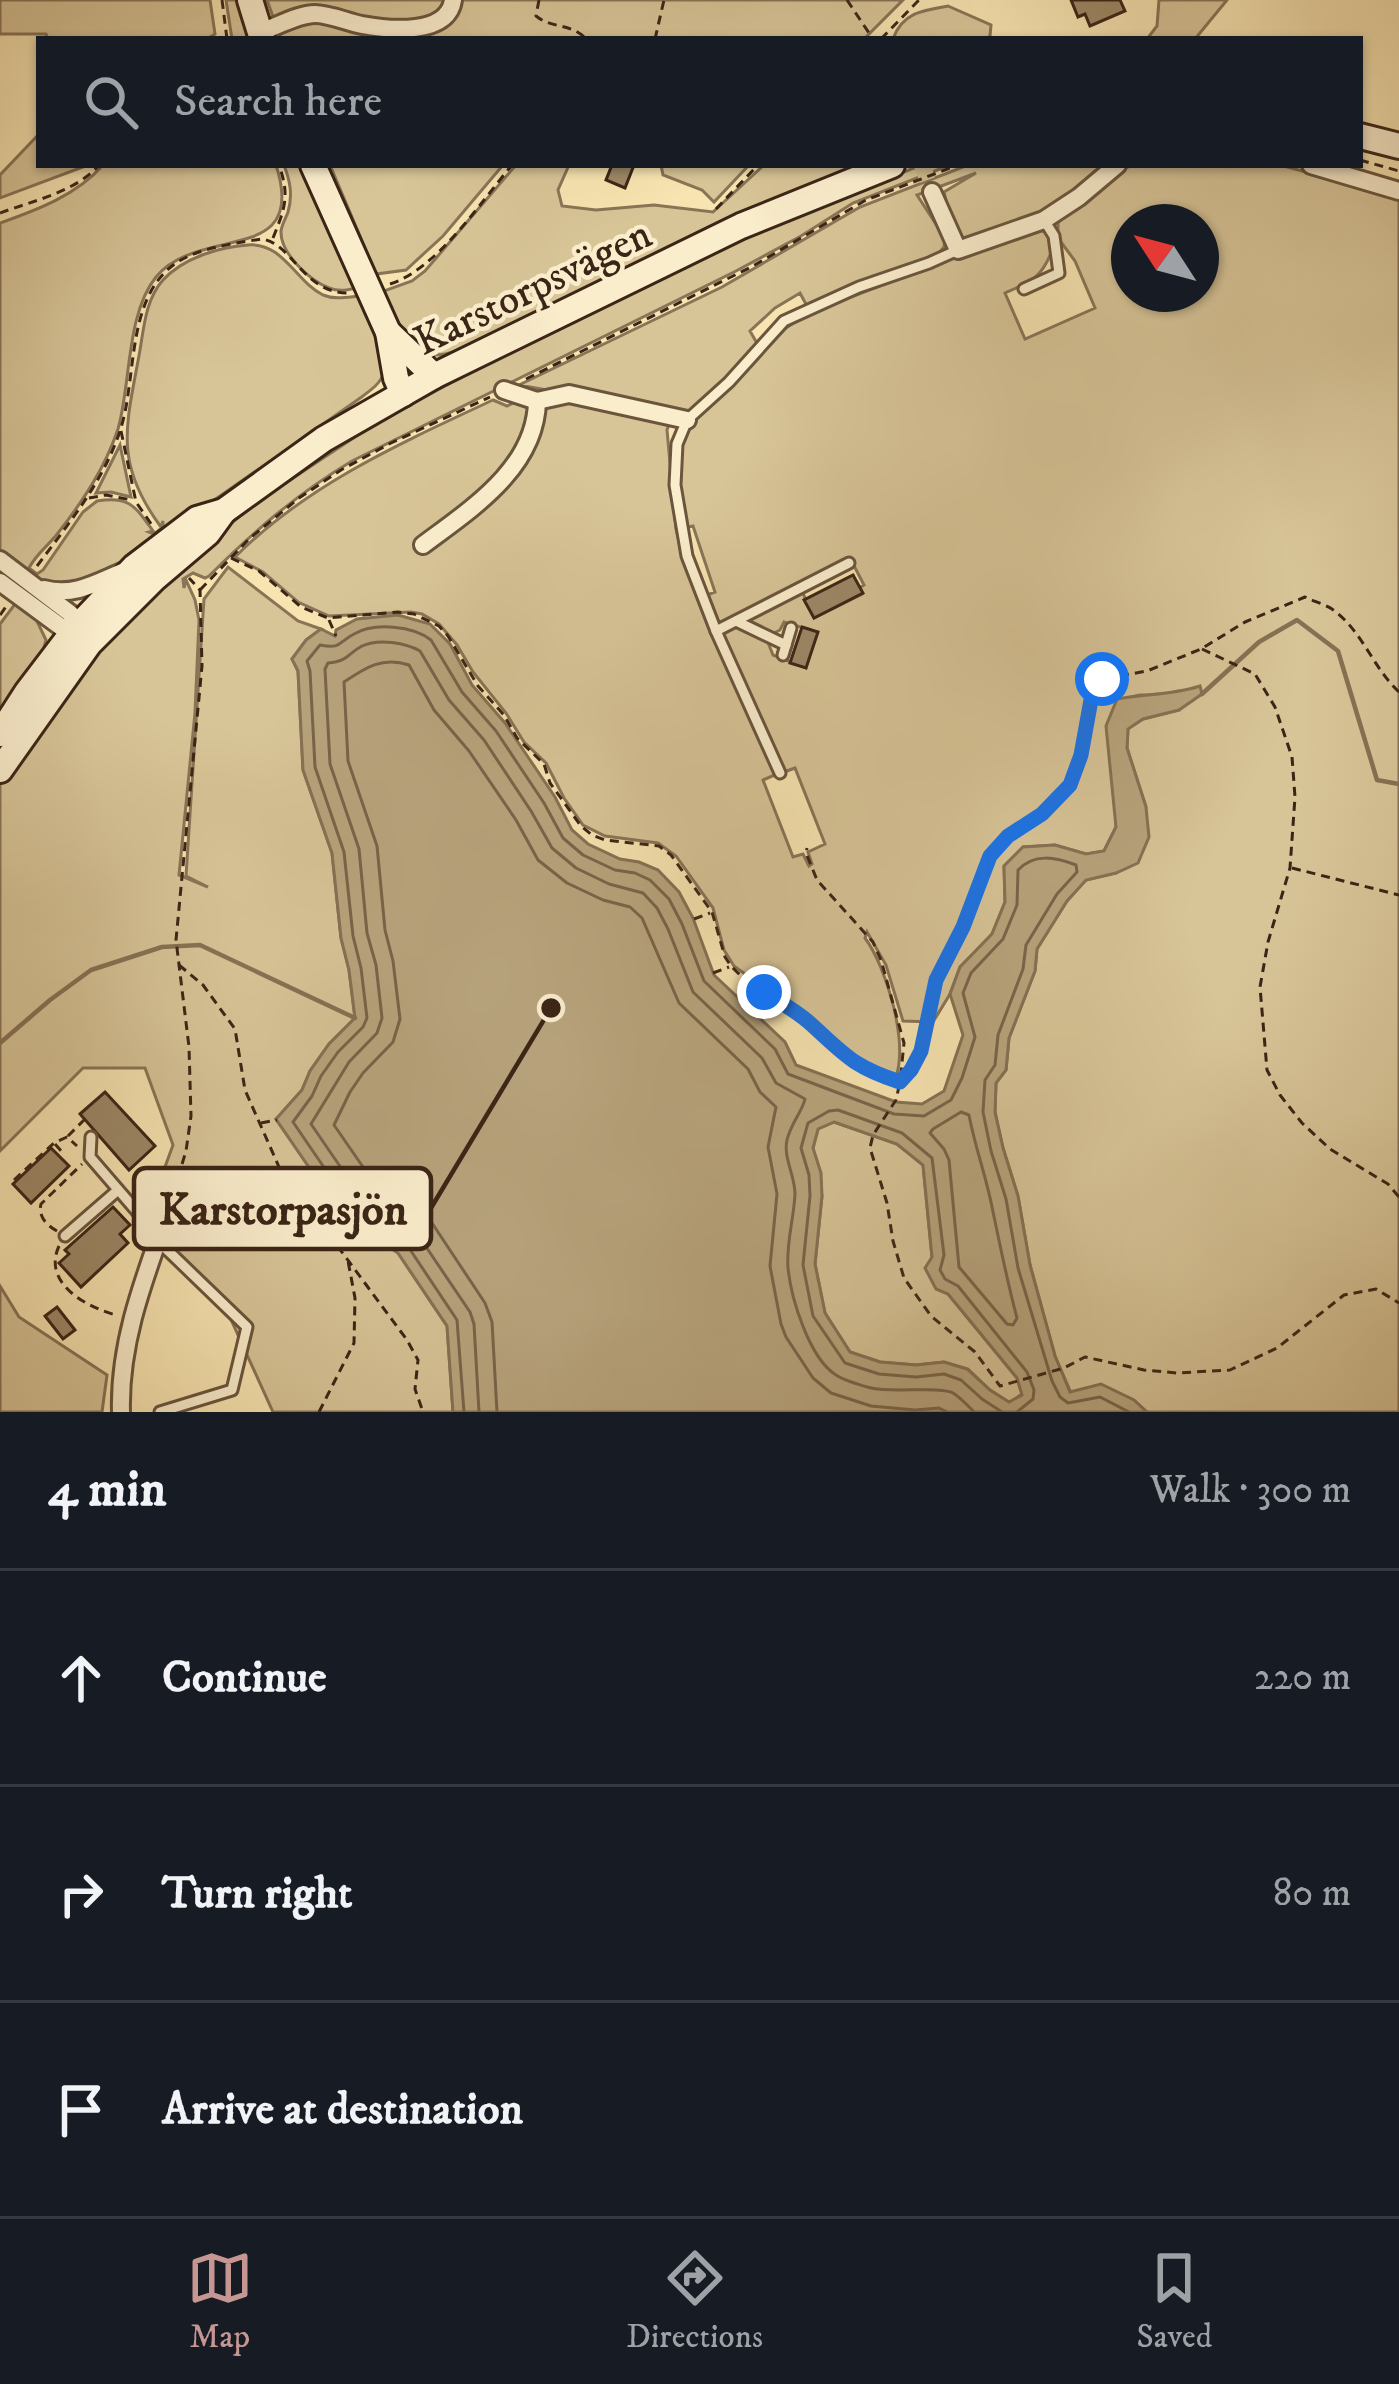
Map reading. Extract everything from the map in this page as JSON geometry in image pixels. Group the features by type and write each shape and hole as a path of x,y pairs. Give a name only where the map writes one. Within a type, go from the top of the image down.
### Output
{"main road":[{"path":"250,0 261,36"},
{"path":"1363,137 1399,146"},
{"path":"314,168 388,332 403,394"},
{"name":"Karstorpsvägen","path":"0,734 27,692 82,637 208,533 224,511 324,440 434,376 741,226 885,168"},
{"path":"388,332 434,376"},
{"name":"Karstorpsvägen","path":"0,770 82,637 134,567 197,519 224,511"}],"street":[{"path":"261,36 315,7 378,27 419,26 448,15 453,0"},
{"path":"932,192 958,250 1044,220 1113,168"},
{"path":"1321,168 1399,191"},
{"path":"504,390 537,401 569,394 687,420"},
{"path":"423,545 505,478 537,419 537,401"},
{"path":"0,560 57,592 75,591 134,567"},
{"path":"34,579 71,614 82,637"},
{"path":"0,582 82,637"},
{"path":"121,1412 122,1367 132,1319 160,1234"}],"lane":[{"path":"1024,289 1059,273 1054,236 1044,220"},
{"path":"780,773 687,556 677,506 676,444 687,420 730,382 784,321 958,250"},
{"path":"716,631 849,562"},
{"path":"736,621 784,650 791,628"},
{"path":"91,1137 90,1157 247,1327 232,1390 160,1412"},
{"path":"65,1236 118,1190"}],"path":[{"path":"222,0 227,36"},
{"path":"538,0 540,20 575,29 583,36"},
{"path":"656,36 664,0"},
{"path":"847,0 871,36"},
{"path":"884,36 919,0"},
{"path":"1363,161 1399,171"},
{"path":"0,213 58,193 97,168"},
{"path":"272,240 287,188 280,168"},
{"path":"382,285 417,272 509,168"},
{"path":"716,208 755,168"},
{"path":"200,590 249,539 341,470 753,266 866,200 950,168"},
{"path":"34,579 87,498 121,429 140,322 154,284 172,266 196,253 261,238 272,240 324,290 355,292"},
{"path":"121,429 136,502 156,530"},
{"path":"87,498 106,495 136,502"},
{"path":"231,558 259,571 301,607 328,618 398,612 439,626 517,738 544,764 550,783 581,826 605,840 659,846 681,867 712,912 725,957 743,978 811,1024 844,1056 900,1082"},
{"path":"160,1234 186,1150 191,1116 189,1047 176,940 202,666 200,590 188,576"},
{"path":"900,1082 921,1051 936,980 990,856 1070,785 1091,700 1102,679 1147,671 1305,597 1332,610 1361,639 1399,692"},
{"path":"0,615 9,603"},
{"path":"328,618 336,636"},
{"path":"1201,649 1256,674 1283,726 1292,757 1295,797 1290,868 1260,987 1267,1070 1302,1123 1330,1149 1388,1184 1399,1196"},
{"path":"807,848 817,880 873,942 904,1043 896,1100 870,1148 904,1278 931,1316 976,1352 1000,1386 1064,1368 1085,1357 1177,1373 1230,1370 1277,1348 1344,1294 1376,1289 1399,1303"},
{"path":"1290,868 1399,895"},
{"path":"694,920 712,912"},
{"path":"177,964 203,985 235,1029 245,1090 279,1167 418,1360 415,1389 423,1412"},
{"path":"713,973 731,966"},
{"path":"14,1180 84,1120"},
{"path":"259,1124 277,1120"},
{"path":"67,1137 76,1146"},
{"path":"54,1143 63,1153"},
{"path":"90,1157 41,1204 44,1221 65,1236 53,1267 84,1302 132,1319"},
{"path":"319,1412 354,1343 356,1298 347,1258"}],"shaded area":[{"path":"0,0 210,0 215,34 47,36 0,34"},
{"path":"226,0 240,0 249,36 232,36"},
{"path":"267,0 903,0 867,36 280,36"},
{"path":"1159,0 1227,0 1197,36 1149,36 1157,26"},
{"path":"948,6 991,25 990,36 894,36 908,18"},
{"path":"36,137 36,168 80,168 0,198 0,175"},
{"path":"100,168 277,168 282,197 277,218 264,231 175,261 146,292 113,443 85,496 29,568 37,574 83,512 97,501 131,505 154,534 163,527 135,482 129,462 128,421 149,304 157,287 181,266 225,248 260,246 280,256 323,295 360,296 380,344 384,372 364,395 134,556 73,585 50,584 0,550 0,223 42,207"},
{"path":"285,168 303,168 357,288 336,290 321,284 285,248 281,231 291,194"},
{"path":"331,168 500,168 443,236 406,270 376,274"},
{"path":"513,168 568,168 558,190 562,206 596,210 654,205 713,212 761,168 857,168 463,349 440,355 414,347 381,292 425,271"},
{"path":"662,168 746,168 714,202 702,190 663,175"},
{"path":"914,168 942,168 853,203 736,271 352,461 277,514 209,576 193,573 183,579 199,620 179,875 208,887 186,876 204,599 228,567 298,621 321,629 292,659 298,671 303,770 332,853 355,1018 329,1044 302,1090 276,1119 341,1213 398,1253 447,1326 453,1412 273,1412 228,1313 146,1219 173,1145 145,1068 83,1068 0,1151 0,781 135,607 269,494 355,437 552,328 743,238"},
{"path":"960,168 1106,168 1050,213 968,241 954,233 944,192 976,173 917,195 945,238 938,254 807,306 800,293 750,331 758,345 712,394 688,412 674,410 667,430 676,529 684,561 777,774 763,780 793,857 803,854 809,866 808,852 825,844 795,768 784,772 719,632 734,625 767,640 773,655 806,668 817,632 784,622 772,634 744,621 802,591 814,618 862,594 859,588 864,585 850,558 720,625 707,595 715,592 693,526 684,528 680,444 691,423 786,328 809,313 1002,236 1033,228 1046,232 1053,248 1035,277 1005,293 1025,339 1095,308 1075,261 1058,238 1058,220 1115,171 1291,168 1399,197 1399,1412 1147,1412 1110,1394 1071,1393 1055,1356 995,1112 996,1083 1006,1070 1009,1038 1035,971 1037,949 1086,880 1116,873 1146,807 1127,748 1128,728 1179,710 1173,695 1117,700 1116,827 1104,851 1086,854 1055,845 1023,847 1004,866 1005,902 992,934 960,967 933,1022 903,1021 886,965 867,932 865,938 888,986 897,1025 896,1077 848,1055 734,966 724,950 713,908 676,856 658,843 605,836 583,825 546,763 524,742 439,624 411,612 329,616 298,602 263,572 235,557 293,508 357,467 493,400 507,406 541,389 519,385 722,287 860,207"},
{"path":"120,445 131,497 96,493"},
{"path":"15,604 36,619 46,640 42,655 0,721 0,624"},
{"path":"834,1122 897,1144 923,1165 932,1257 948,1294 1017,1378 1022,1394 1009,1403 968,1369 944,1362 880,1362 850,1352 825,1313 815,1264 822,1196 813,1148 818,1129"},
{"path":"0,1286 19,1317 107,1375 102,1412 0,1412"}],"water":[{"path":"398,615 430,624 450,644 472,685 505,723 572,830 588,844 620,859 658,870 679,892 714,975 785,1042 796,1065 896,1102 922,1104 944,1091 963,1035 950,994 960,967 992,934 1005,902 1004,866 1023,847 1055,845 1086,854 1104,851 1116,827 1106,726 1117,699 1200,686 1202,694 1179,710 1143,719 1128,729 1127,748 1146,807 1149,837 1138,863 1086,880 1037,949 1035,971 1009,1038 1006,1070 996,1083 995,1112 1018,1196 1030,1265 1070,1392 1101,1384 1147,1412 453,1412 447,1326 398,1253 341,1214 276,1119 302,1090 329,1044 355,1018 332,853 303,770 298,671 292,659 321,629 335,636 336,630 357,619","holes":["834,1122 897,1144 923,1165 932,1257 925,1268 936,1289 948,1294 1017,1378 1022,1395 1009,1402 967,1369 944,1362 880,1362 850,1352 825,1313 815,1264 822,1196 813,1148 818,1129"]}],"building":[{"path":"1071,0 1120,0 1125,11 1090,26 1085,14 1078,17"},
{"path":"611,168 633,168 625,188 606,180"},
{"path":"853,575 863,593 814,618 804,600"},
{"path":"802,627 818,632 806,668 790,663"},
{"path":"105,1092 155,1146 129,1170 80,1114"},
{"path":"51,1148 69,1166 31,1203 13,1184"},
{"path":"113,1207 130,1225 120,1234 128,1243 81,1287 59,1263 69,1254 65,1250"},
{"path":"57,1307 75,1330 63,1339 45,1316"}],"waterway":[{"path":"1202,694 1259,642 1297,620 1338,651 1377,780 1399,784"},
{"path":"0,1043 91,970 162,947 200,945 355,1018"}],"tunnel":[{"path":"923,168 932,192"}],"place":[{"name":"Karstorpasjön","path":"551,1008"}],"route":[{"path":"764,992 811,1024 859,1066 900,1082 921,1051 936,980 990,856 1070,785 1091,700 1102,679"}]}
